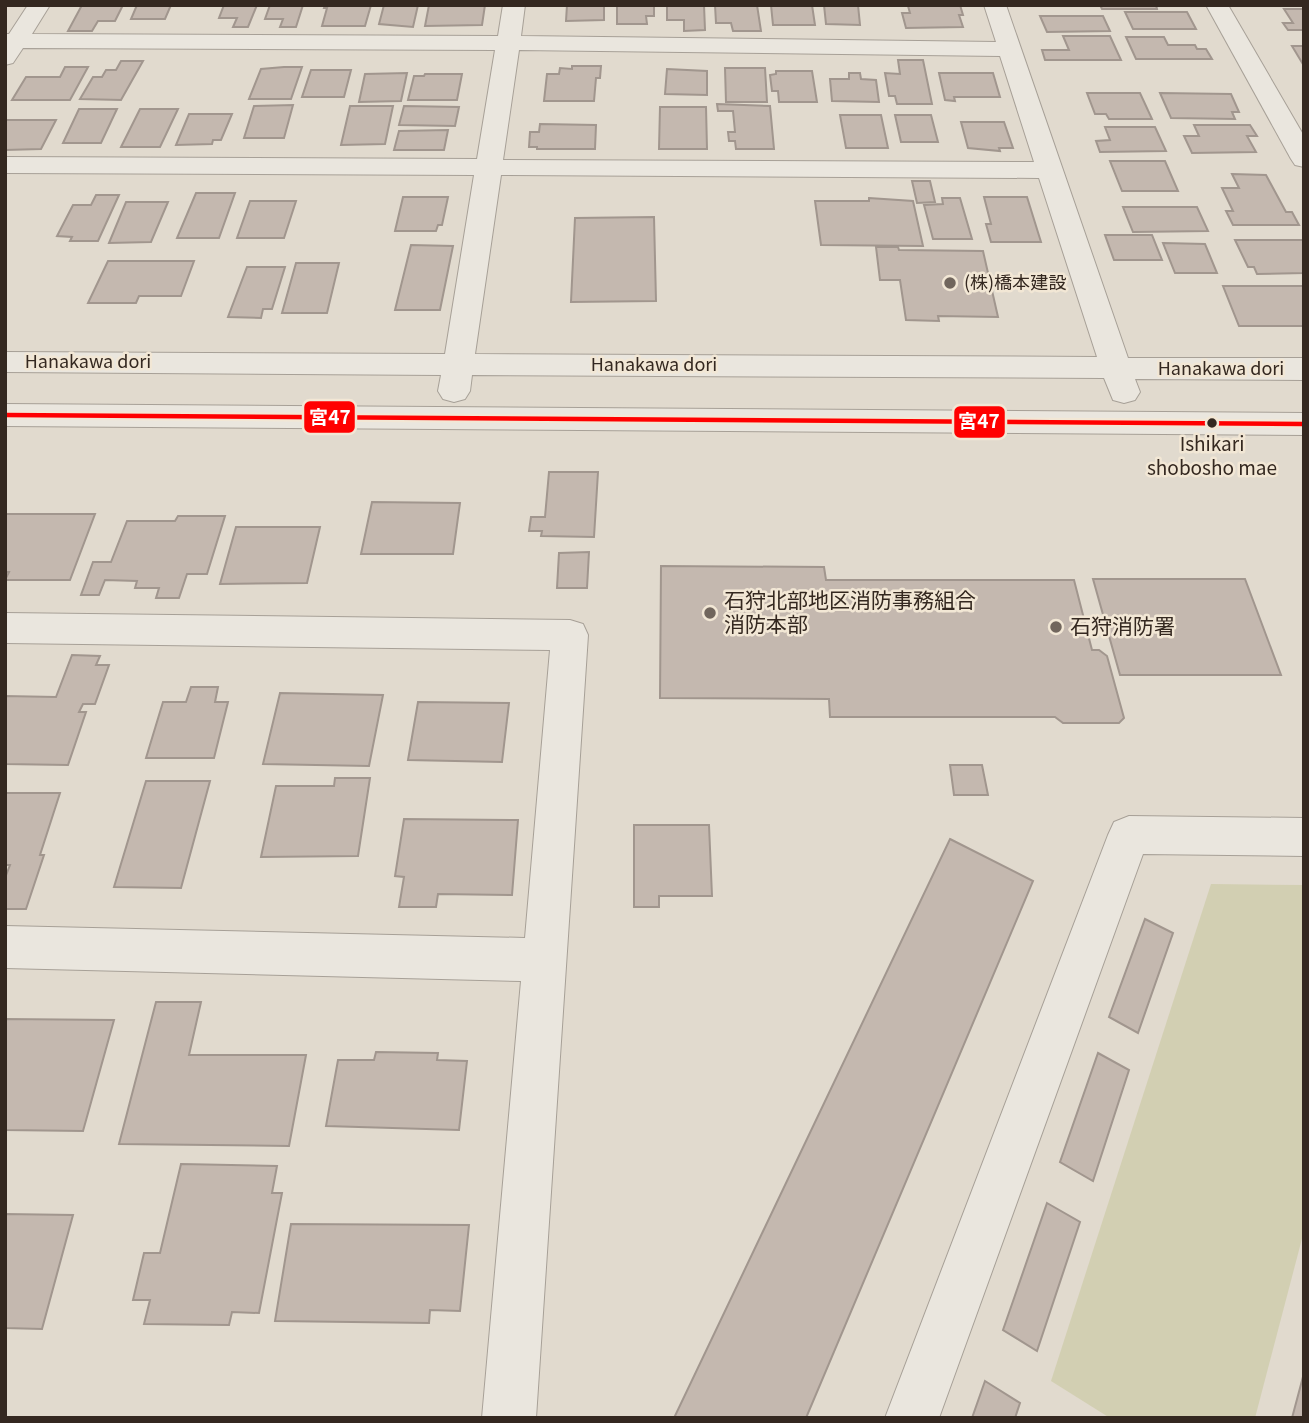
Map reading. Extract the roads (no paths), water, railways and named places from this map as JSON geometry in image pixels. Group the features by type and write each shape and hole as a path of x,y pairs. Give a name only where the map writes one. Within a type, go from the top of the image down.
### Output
{"street":[{"path":"9,47 39,5"},
{"path":"450,418 514,5"},
{"path":"995,5 1133,421"},
{"path":"1217,5 1304,159"},
{"path":"9,47 508,43 1010,49"},
{"path":"5,165 1050,170"},
{"name":"Hanakawa dori","path":"5,362 1304,369"},
{"path":"5,415 1304,424"},
{"path":"5,628 570,635 509,1418"},
{"path":"912,1418 1129,835 1304,837"},
{"path":"5,947 544,960"}],"place":[{"name":"(株)橋本建設","path":"950,283"},
{"name":"Ishikari shobosho mae","path":"1212,423"},
{"name":"石狩北部地区消防事務組合 消防本部","path":"710,613"},
{"name":"石狩消防署","path":"1056,627"}]}
